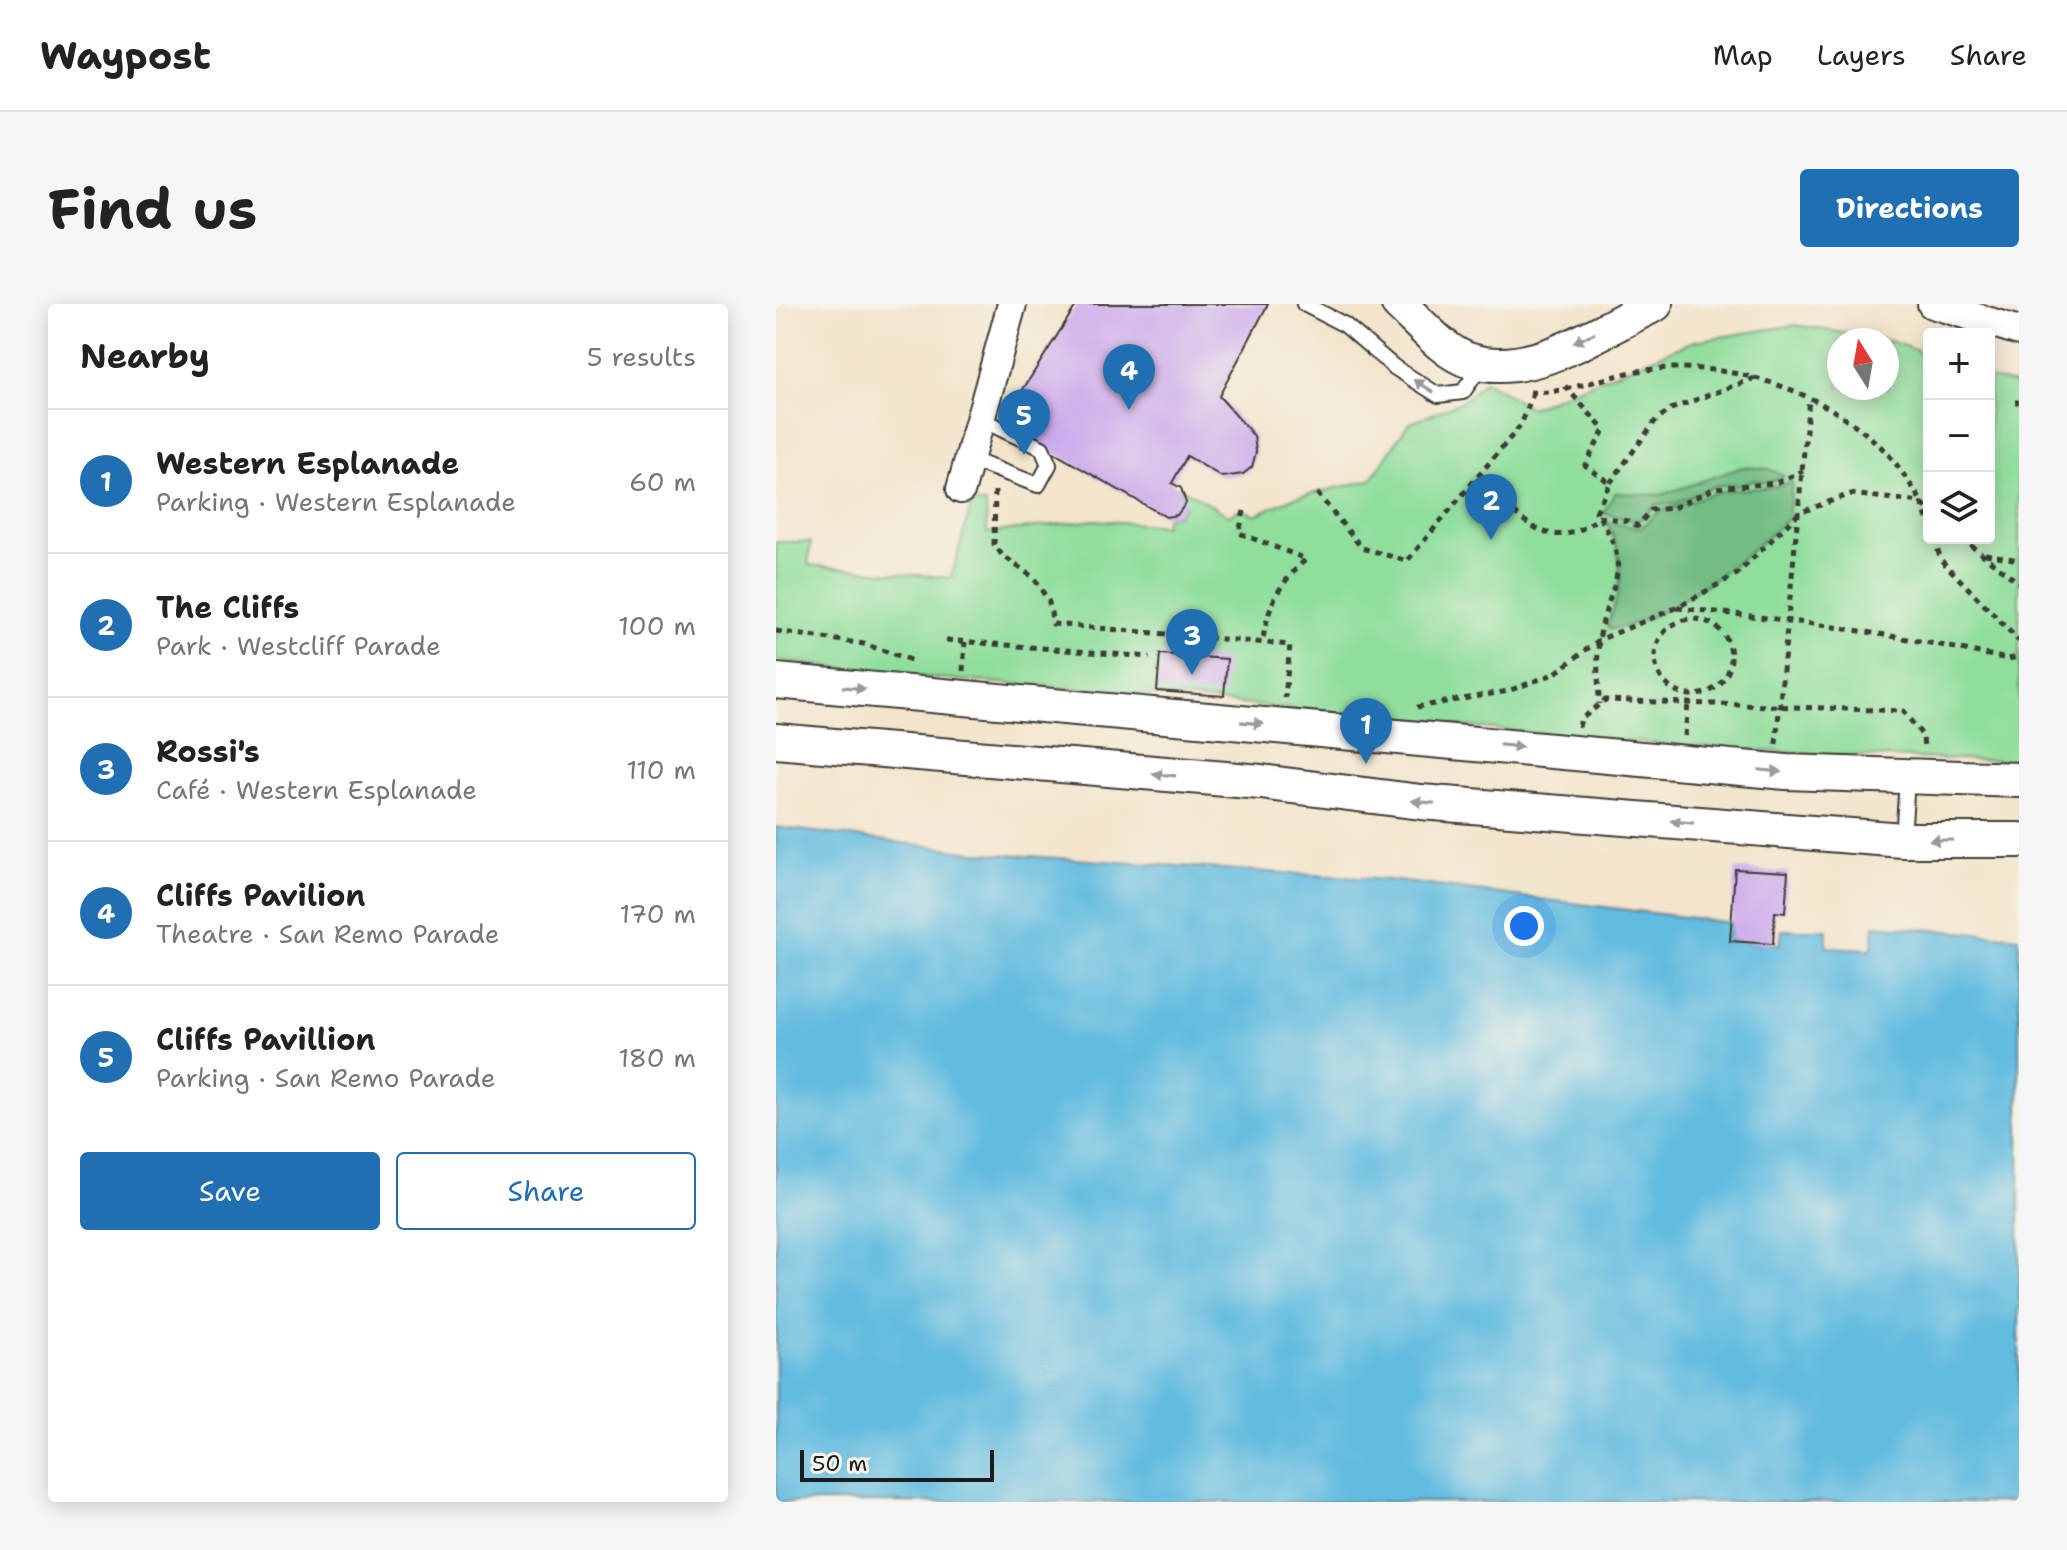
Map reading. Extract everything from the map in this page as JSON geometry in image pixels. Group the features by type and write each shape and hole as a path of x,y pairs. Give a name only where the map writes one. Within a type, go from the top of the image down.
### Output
{"street":[{"path":"961,489 1012,304"},
{"path":"1399,304 1449,348 1470,361 1484,363 1531,361 1655,304"},
{"path":"1427,304 1449,348"},
{"path":"1932,304 2019,331"},
{"path":"776,681 1774,771 1916,771 2019,780"},
{"path":"776,741 1261,782 1421,802 1903,840 2019,840"}],"lane":[{"path":"1304,304 1345,325 1394,367 1438,395 1463,392 1484,363"},
{"path":"969,459 1038,485 1049,465 1042,448 980,419"},
{"path":"1903,840 1916,771"}],"path":[{"path":"1519,388 1533,394 1640,371 1691,367 1759,377 1809,398 1886,452 1923,504"},
{"path":"1599,705 1599,640 1615,593 1618,562 1610,532 1596,512 1610,483 1656,420 1671,409 1759,377"},
{"path":"1565,386 1604,430 1585,465 1610,483"},
{"path":"1317,493 1362,548 1407,561 1481,477 1521,425 1533,394"},
{"path":"1774,771 1809,398"},
{"path":"1599,517 1628,521 1638,526 1651,510 1673,508 1715,488 1776,483 1803,471"},
{"path":"1481,477 1526,526 1568,533 1588,527 1599,517"},
{"path":"995,491 994,544 1002,555 1034,578 1049,602 1053,624 1290,645 1285,702"},
{"path":"1410,708 1508,691 1554,674 1599,640 1676,608 1737,574 1799,513 1850,494 1921,502"},
{"path":"1921,502 1923,508"},
{"path":"1244,511 1239,533 1306,559 1285,580 1270,602 1262,643"},
{"path":"1936,544 1941,560 2019,641"},
{"path":"1968,544 2019,583"},
{"path":"1981,554 2019,560"},
{"path":"1676,608 1787,618 1921,639 2007,659 2019,657"},
{"path":"1695,619 1697,610"},
{"path":"1695,619 1719,628 1731,650 1731,663 1719,686 1709,693 1688,695 1672,689 1663,680 1655,657 1657,645 1672,625 1695,619"},
{"path":"776,631 864,644 910,661"},
{"path":"946,640 1150,657"},
{"path":"962,684 965,642"},
{"path":"1684,749 1688,695"},
{"path":"1575,739 1581,719 1605,700 1778,709 1903,711 1923,736 1916,771"}],"green space":[{"path":"1796,325 1827,330 1827,400 1899,400 1899,344 1923,353 1923,544 1995,544 1995,379 2019,385 2019,760 1817,754 1616,740 885,673 776,660 776,542 811,542 808,565 951,578 972,503 986,504 987,533 1095,520 1164,526 1166,517 1177,515 1184,507 1181,488 1228,515 1241,509 1255,515 1293,498 1371,480 1408,424 1463,401 1485,381 1531,408 1694,341"},
{"path":"1743,467 1769,469 1784,476 1769,483 1753,480 1740,485 1716,485 1675,504 1656,505 1637,522 1603,513 1615,493 1661,495"},
{"path":"1792,481 1788,518 1752,550 1679,602 1631,625 1610,629 1607,625 1617,599 1620,573 1617,548 1607,522 1641,528 1659,511 1711,494 1773,487"}],"water":[{"path":"776,827 982,853 1389,880 1731,923 1730,941 1780,944 1782,930 1827,930 1827,947 1872,949 1874,925 2019,937 2019,1502 776,1502"}],"building":[{"path":"1077,304 1268,304 1219,396 1254,436 1256,452 1252,467 1243,474 1222,477 1187,456 1172,483 1181,488 1186,503 1177,515 1166,517 1016,431 1027,408 1015,402"},
{"path":"1160,654 1227,659 1224,696 1157,691"},
{"path":"1735,869 1788,872 1785,913 1775,912 1773,944 1730,941"}],"place":[{"name":"Cliffs Pavilion","path":"1129,410"},
{"name":"Cliffs Pavillion","path":"1024,455"},
{"name":"The Cliffs","path":"1491,540"},
{"name":"Rossi's","path":"1192,675"},
{"name":"Western Esplanade","path":"1366,764"}]}
